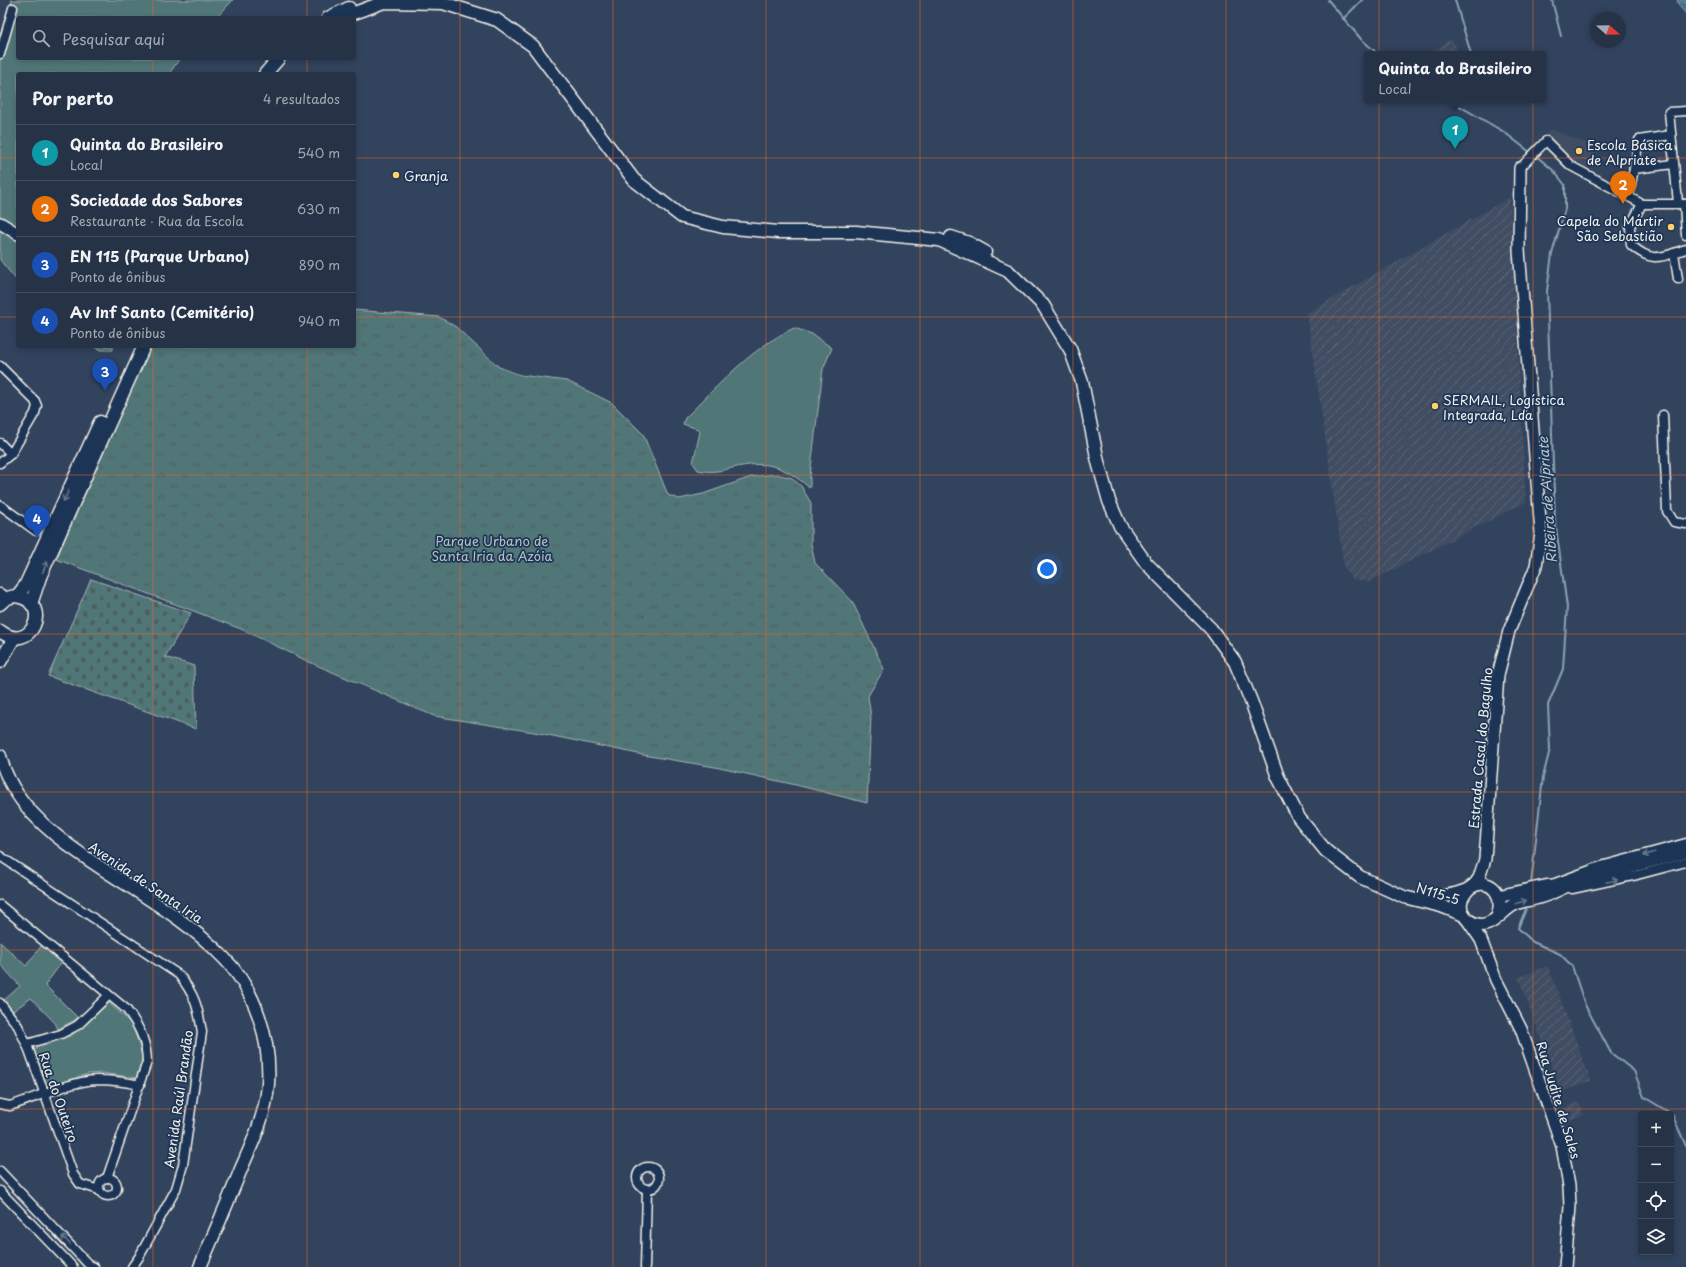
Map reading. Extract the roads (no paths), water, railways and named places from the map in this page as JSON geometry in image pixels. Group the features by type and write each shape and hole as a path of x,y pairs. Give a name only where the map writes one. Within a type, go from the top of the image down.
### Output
{"main road":[{"path":"332,16 372,0"},
{"path":"453,0 492,12 512,24 546,52 637,172 668,200 716,224 772,229 850,225 932,232 969,243 1003,261 1041,295 1067,332 1086,373 1114,493 1127,524 1150,559 1216,626 1240,659 1249,677 1283,775 1304,816 1330,846 1347,861 1384,884 1405,894"},
{"path":"346,16 384,2 443,3 497,20 533,46 634,180 682,217 723,227 778,232 856,232 939,240 1008,271 1043,305 1070,349 1082,382 1109,501 1120,526 1146,563 1211,629 1235,662 1251,701 1278,777 1299,818 1326,851 1344,866 1380,888 1405,894"},
{"path":"260,72 269,60"},
{"path":"267,72 276,60"},
{"path":"5,599 25,586 133,348"},
{"path":"31,604 40,577 143,348"},
{"path":"0,631 6,636 14,638 22,637 29,633 34,627 36,619 35,611 31,604 25,599 5,599"},
{"path":"0,662 14,638"},
{"name":"Avenida de Santa Iria","path":"0,756 10,782 23,802 36,817 68,846 179,919 198,934 223,957 234,970 255,1006 265,1038 268,1062 268,1084 264,1108 250,1148 200,1267"},
{"path":"1547,890 1496,892 1480,884 1470,888 1460,902 1466,918 1482,925 1494,919 1515,904 1547,890 1686,852"},
{"name":"N115-5","path":"1405,894 1440,897 1453,896 1470,888"},
{"path":"1494,919 1501,905 1496,892"},
{"name":"N115-5","path":"1405,894 1441,906 1466,918"}],"street":[{"path":"0,54 13,8"},
{"path":"1686,111 1669,112 1674,164 1683,204 1686,235"},
{"path":"1629,196 1638,140 1671,135"},
{"path":"1524,165 1546,141 1571,166 1642,204 1683,204"},
{"path":"1634,169 1674,164"},
{"name":"Estrada Casal do Bagulho","path":"1496,892 1486,870 1485,859 1498,675 1508,631 1536,566 1541,533 1519,250 1524,165"},
{"path":"1642,204 1630,226 1631,245 1642,255 1653,258 1686,249"},
{"path":"0,223 16,233"},
{"path":"1674,253 1678,279"},
{"path":"0,366 35,401 37,406 35,413 11,454 0,464"},
{"path":"1663,415 1667,511 1674,522 1686,524"},
{"path":"0,443 11,454"},
{"path":"0,505 36,531"},
{"path":"1547,890 1601,866 1686,843"},
{"name":"Avenida Raúl Brandão","path":"0,856 179,975 191,990 199,1014 202,1032 183,1165 176,1189 132,1267"},
{"name":"Estrada Casal do Bagulho","path":"1470,888 1479,878 1485,859"},
{"path":"1547,890 1637,876 1686,862"},
{"path":"0,906 108,996 126,1009 138,1026 147,1049 147,1062 107,1178 100,1183 99,1190 102,1195 108,1196 115,1193 117,1187 115,1182 107,1178"},
{"name":"Rua Judite de Sales","path":"1466,918 1486,950 1496,980 1521,1029 1562,1146 1569,1186 1570,1206 1565,1267"},
{"name":"Rua Judite de Sales","path":"1486,950 1487,933 1494,919"},
{"path":"27,1044 61,1034 78,1025 108,996"},
{"name":"Rua do Outeiro","path":"0,1003 18,1026 27,1044 73,1174 80,1184 99,1190"},
{"path":"0,1104 10,1106 96,1080 121,1081 140,1085"},
{"path":"0,1171 88,1264 94,1267"},
{"path":"645,1267 647,1189"},
{"path":"0,1191 73,1267"}],"waterway":[{"name":"Ribeira de Alpriate","path":"1328,0 1361,39 1375,51"},
{"path":"1343,19 1362,0"},
{"path":"1455,0 1470,51"},
{"path":"1552,0 1561,36"},
{"name":"Ribeira de Alpriate","path":"1454,103 1504,132 1531,153"},
{"name":"Ribeira de Alpriate","path":"1531,884 1543,777 1550,749 1548,705 1563,669 1567,607 1555,520 1547,291 1552,254 1565,209 1565,185 1554,171 1535,155"},
{"name":"Ribeira de Alpriate","path":"1526,909 1518,928 1533,942 1560,954 1572,966 1585,1005 1611,1053 1634,1071 1644,1097 1672,1114 1686,1146"}],"place":[{"name":"Quinta do Brasileiro","path":"1455,149"},
{"name":"Escola Básica de Alpriate","path":"1579,151"},
{"name":"Granja","path":"396,175"},
{"name":"Sociedade dos Sabores","path":"1623,204"},
{"name":"Capela do Mártir São Sebastião","path":"1671,227"},
{"name":"EN 115 (Parque Urbano)","path":"105,391"},
{"name":"SERMAIL, Logística Integrada, Lda","path":"1435,406"},
{"name":"Av Inf Santo (Cemitério)","path":"37,538"}],"park label":[{"name":"Parque Urbano de Santa Iria da Azóia","path":"492,548"}]}
